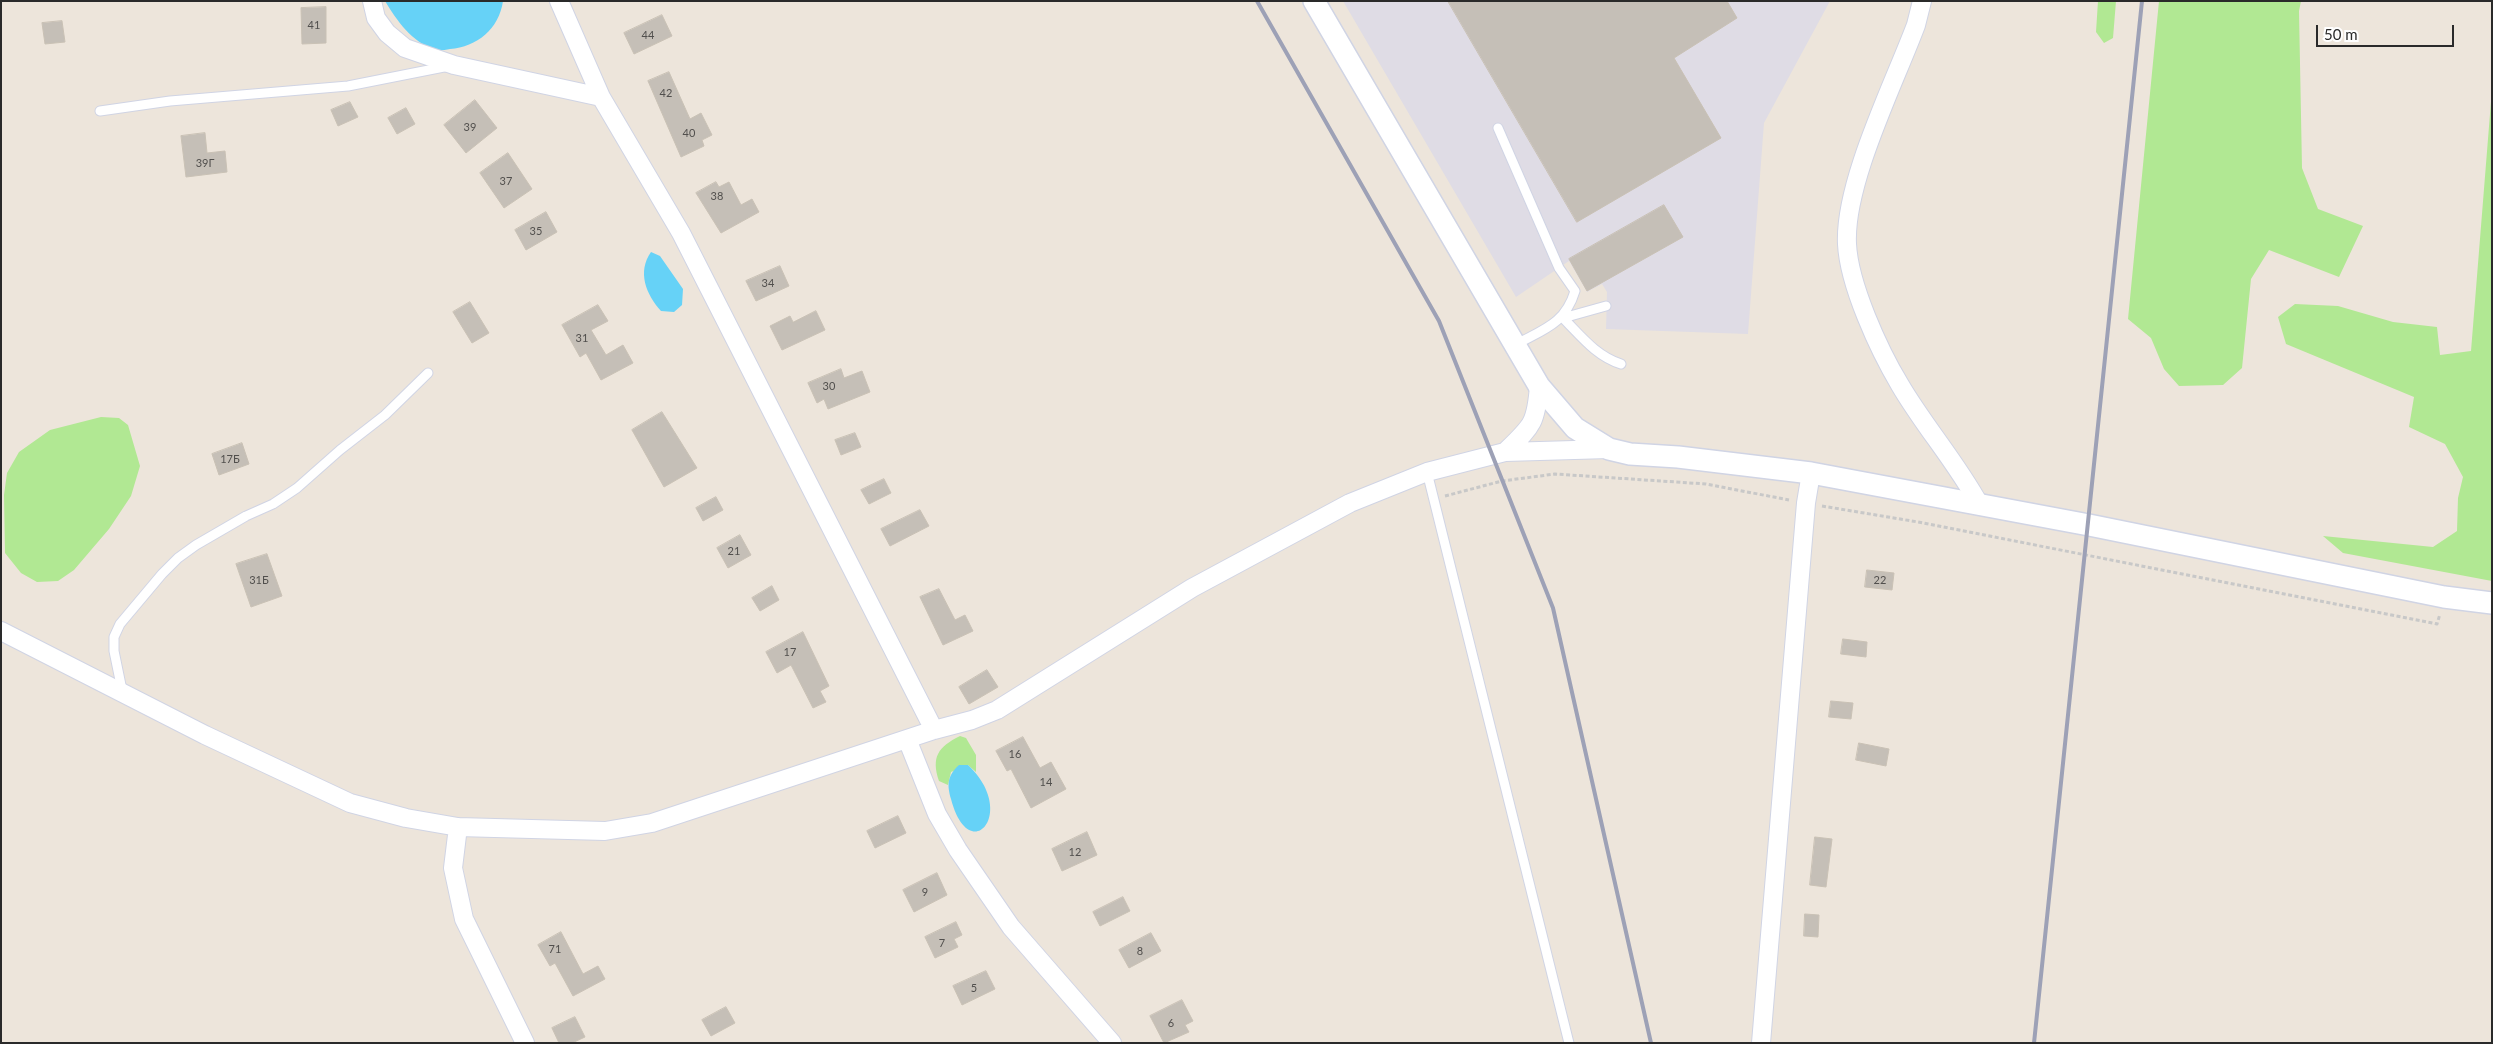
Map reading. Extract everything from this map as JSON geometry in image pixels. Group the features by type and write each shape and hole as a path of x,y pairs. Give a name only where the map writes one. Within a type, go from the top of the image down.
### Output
{"street":[{"path":"372,1 376,18 387,33 405,48 454,65 601,97"},
{"path":"559,1 601,97 681,233 934,730"},
{"path":"1314,1 1539,386 1575,428 1609,449"},
{"path":"1922,1 1916,25 1860,171 1851,207 1847,244 1855,283 1868,323 1886,359 1900,385 1963,474 1979,504"},
{"path":"1505,452 1528,430 1537,414 1539,386"},
{"path":"1,630 230,748 350,803 406,818 458,827 605,831 652,823 934,730 972,720 997,710 1192,588 1350,504 1427,472 1505,452 1609,449 1630,454 1678,457 1811,473 1979,504 2444,597 2492,603"},
{"path":"1761,1043 1806,503 1811,473"},
{"path":"907,739 937,814 958,850 1012,927 1112,1043"},
{"path":"458,827 453,868 464,919 525,1043"}],"lane":[{"path":"100,111 170,101 348,86 454,65"},
{"path":"1498,128 1559,268 1576,291 1563,318"},
{"path":"1515,345 1563,318 1606,306"},
{"path":"1563,318 1593,349 1606,359 1621,364"},
{"path":"123,693 118,680 114,637 120,624 162,574 178,558 196,545 246,516 273,504 297,488 340,450 385,415 428,373"},
{"path":"1427,472 1569,1043"}],"path":[{"path":"1434,499 1502,481 1555,474 1706,484 1918,522 2437,624 2444,597"}],"shaded area":[{"path":"1343,1 1830,1 1764,123 1748,334 1606,329 1607,292 1602,284 1587,292 1569,261 1516,297"}],"green space":[{"path":"2098,1 2116,1 2113,38 2104,43 2096,32"},
{"path":"2159,1 2301,1 2299,11 2302,168 2318,209 2363,226 2339,277 2269,250 2251,279 2242,368 2223,385 2179,386 2164,369 2151,338 2128,319"},
{"path":"2492,89 2492,581 2343,553 2323,536 2433,547 2457,531 2458,498 2463,477 2445,444 2409,427 2414,397 2286,344 2278,317 2295,304 2338,306 2393,322 2437,327 2440,355 2471,351"},
{"path":"101,417 119,418 128,425 140,466 131,496 109,529 74,570 58,581 37,582 21,573 5,553 4,495 7,473 19,452 50,430"},
{"path":"960,736 966,738 976,755 976,772 968,765 951,772 948,785 939,781 936,759 946,744"}],"water":[{"path":"385,1 503,1 497,20 485,35 460,48 435,50 412,36 400,23"},
{"path":"651,252 660,256 683,289 682,305 674,312 661,311 651,297 645,283 645,267"},
{"path":"959,765 968,765 983,783 989,800 990,815 985,826 978,831 968,830 959,819 951,799 949,781 952,773"}],"building":[{"path":"1448,1 1727,1 1737,18 1674,58 1721,138 1577,222"},
{"path":"326,7 326,43 302,44 301,8"},
{"path":"662,15 672,36 634,54 624,33"},
{"path":"62,21 65,42 45,44 42,23"},
{"path":"669,72 690,119 701,113 712,135 702,140 704,146 681,157 648,81"},
{"path":"475,100 497,128 466,153 444,125"},
{"path":"350,102 358,117 338,126 331,110"},
{"path":"406,108 415,124 397,134 388,118"},
{"path":"205,133 207,153 225,151 227,172 186,177 181,136"},
{"path":"508,153 532,189 504,208 480,173"},
{"path":"716,182 719,187 729,182 741,205 752,199 759,212 721,233 696,193"},
{"path":"1664,205 1683,237 1587,291 1569,259"},
{"path":"546,212 557,232 526,250 515,230"},
{"path":"780,266 789,286 756,301 746,281"},
{"path":"470,302 489,333 472,343 453,312"},
{"path":"598,305 608,321 591,330 606,355 623,345 633,363 601,380 586,353 580,357 562,325"},
{"path":"816,311 825,330 782,350 770,326 790,316 793,322"},
{"path":"841,369 844,378 862,371 870,392 828,409 824,399 817,403 808,383"},
{"path":"662,412 697,468 664,487 632,430"},
{"path":"855,433 861,447 841,455 835,440"},
{"path":"242,443 249,464 219,475 212,454"},
{"path":"884,479 891,493 869,504 861,490"},
{"path":"716,497 723,510 703,521 696,508"},
{"path":"920,510 929,526 890,546 881,529"},
{"path":"740,535 751,555 728,568 717,548"},
{"path":"267,554 282,596 251,607 236,564"},
{"path":"1867,570 1894,573 1892,590 1865,587"},
{"path":"772,586 779,600 760,611 752,598"},
{"path":"939,589 955,620 965,615 973,631 943,645 920,597"},
{"path":"803,632 829,686 820,691 826,702 813,708 791,665 777,673 766,652"},
{"path":"1843,639 1867,642 1866,657 1841,654"},
{"path":"987,670 998,687 969,704 959,687"},
{"path":"1831,701 1853,703 1851,719 1829,717"},
{"path":"1023,737 1040,768 1051,762 1066,789 1031,808 1011,769 1007,771 996,751"},
{"path":"1859,743 1889,749 1886,766 1856,760"},
{"path":"898,816 906,833 875,848 867,831"},
{"path":"1087,832 1097,855 1062,871 1052,849"},
{"path":"1815,837 1832,839 1826,887 1810,885"},
{"path":"937,873 947,895 914,912 903,890"},
{"path":"1123,897 1130,911 1100,926 1093,912"},
{"path":"1805,914 1819,915 1818,937 1804,936"},
{"path":"956,922 962,935 954,939 958,947 935,958 925,937"},
{"path":"561,932 583,974 598,966 605,979 573,996 555,963 550,966 538,945"},
{"path":"1151,933 1161,951 1129,968 1119,950"},
{"path":"986,971 995,989 962,1005 953,986"},
{"path":"1182,1000 1193,1021 1185,1025 1189,1032 1164,1043 1150,1016"},
{"path":"726,1007 735,1023 711,1036 702,1020"},
{"path":"575,1017 585,1037 572,1043 559,1043 552,1028"}],"railway":[{"path":"1257,1 1439,321 1553,608 1651,1043"},
{"path":"2034,1043 2142,1"}]}
